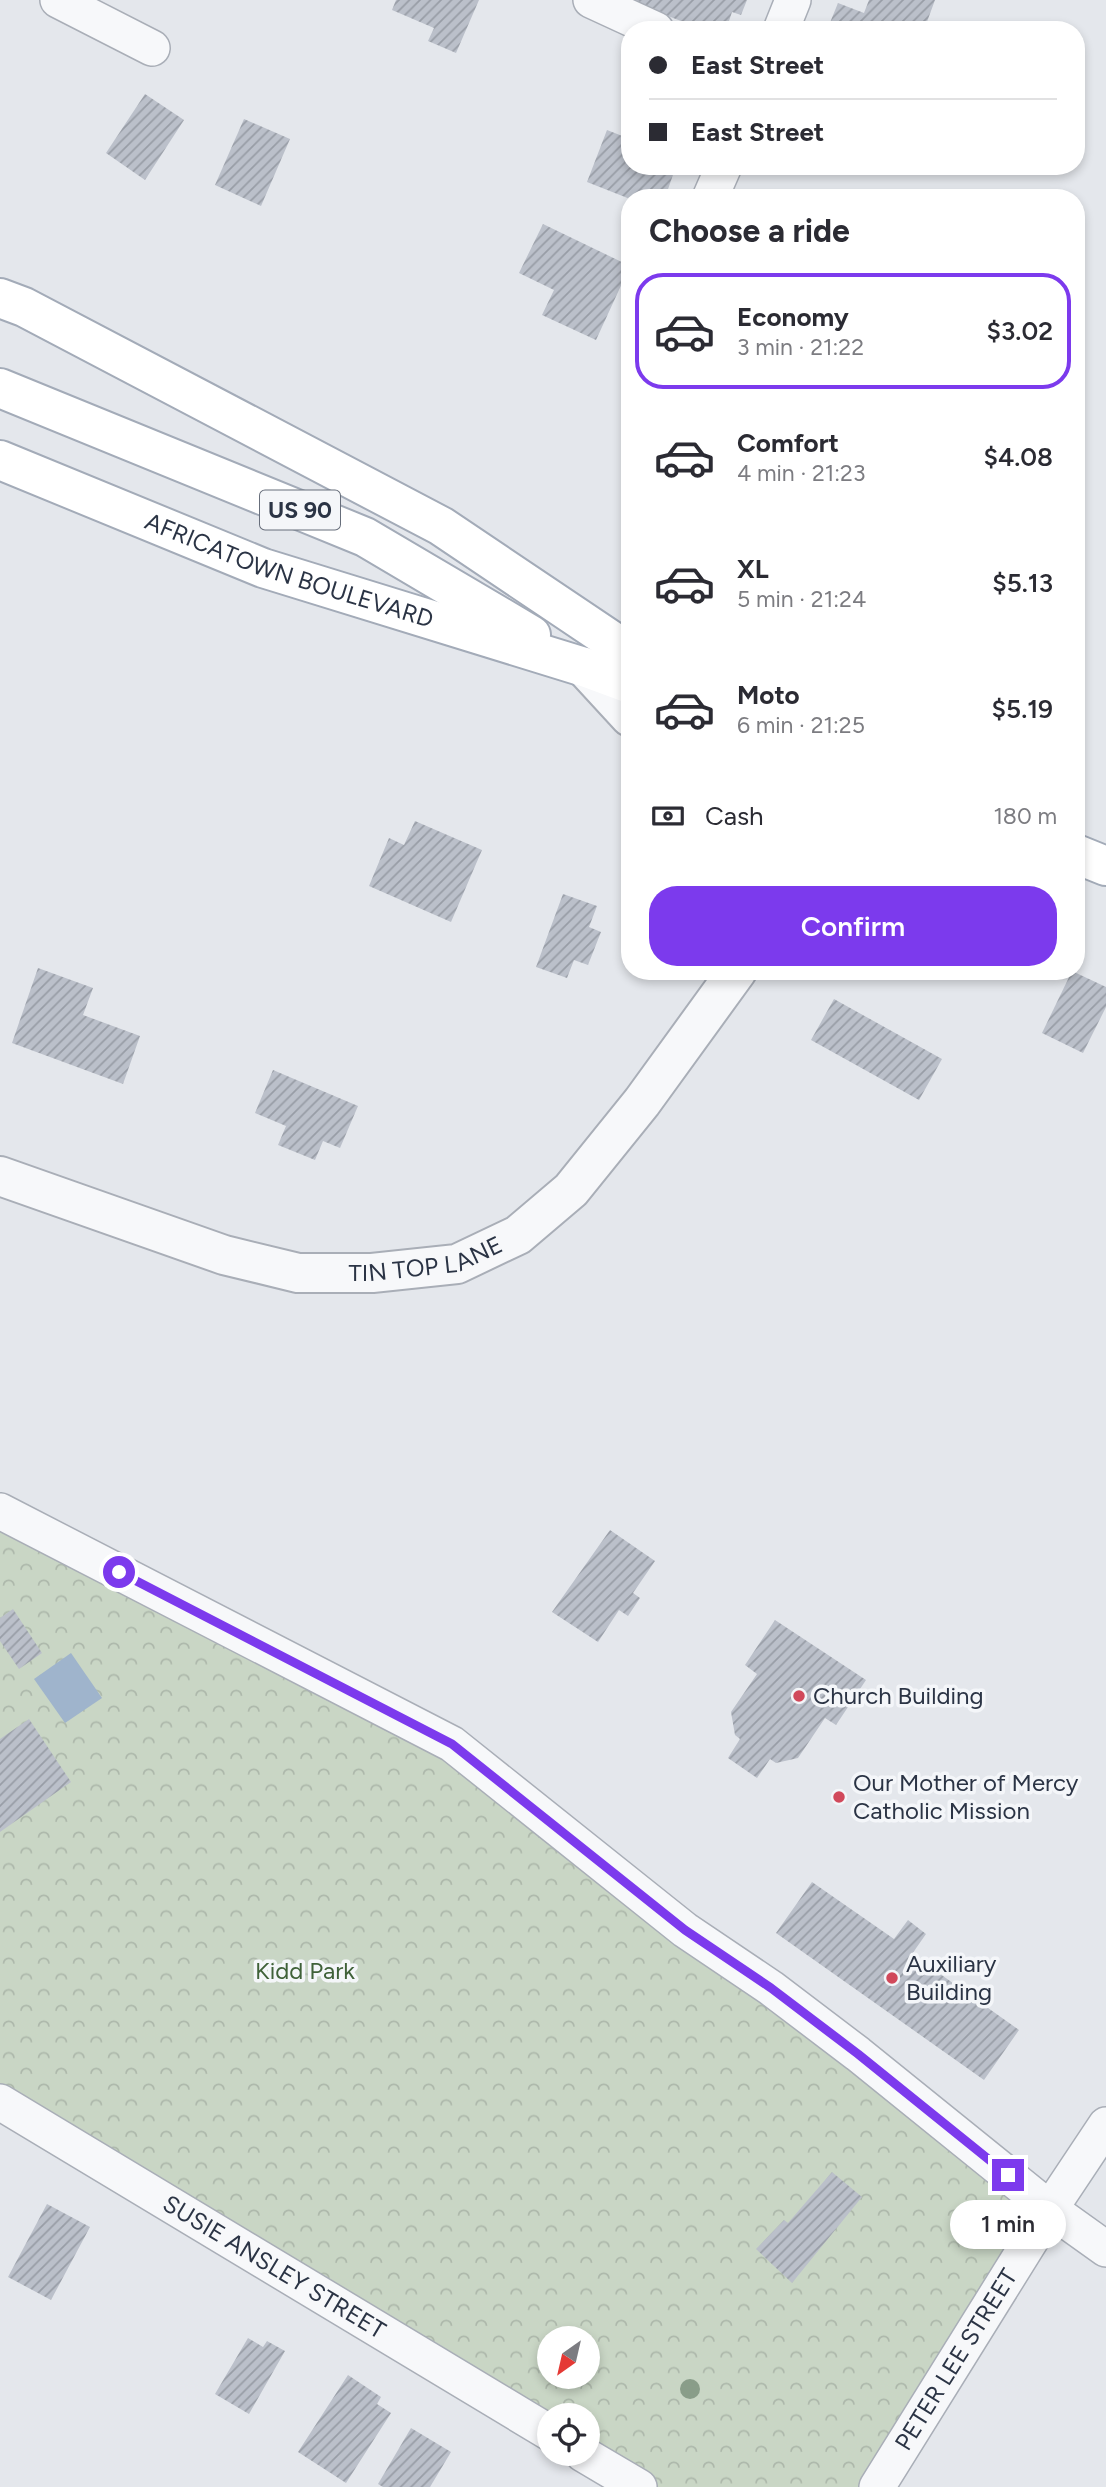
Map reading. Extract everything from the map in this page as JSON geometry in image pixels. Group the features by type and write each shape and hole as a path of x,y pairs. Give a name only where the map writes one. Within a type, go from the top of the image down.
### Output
{"main road":[{"path":"0,298 24,307 441,526 621,647"},
{"name":"AFRICATOWN BOULEVARD","path":"0,388 365,537 583,667"},
{"name":"AFRICATOWN BOULEVARD","path":"0,460 263,568 621,681"},
{"path":"1085,858 1106,866"}],"street":[{"path":"58,0 152,48"},
{"path":"592,0 637,21"},
{"path":"785,21 793,0"},
{"path":"583,667 621,707"},
{"name":"TIN TOP LANE","path":"0,1176 224,1255 298,1273 372,1273 457,1264 517,1235 572,1190 642,1102 712,988"},
{"path":"0,1511 452,1744 685,1930 771,1988 858,2054 1050,2209 1106,2249"},
{"name":"SUSIE ANSLEY STREET","path":"0,2102 537,2425"},
{"name":"PETER LEE STREET","path":"877,2487 1050,2209 1106,2125"},
{"path":"600,2464 639,2487"}],"green space":[{"name":"Kidd Park","path":"0,1511 452,1744 1050,2209 877,2487 639,2487 600,2462 600,2403 537,2403 537,2408 0,2102"}],"water":[{"path":"71,1653 102,1698 65,1723 34,1679"}],"building":[{"path":"396,0 479,0 456,53 428,41 434,28 392,10"},
{"path":"637,0 747,0 741,15 732,12 729,21 681,21 636,4"},
{"path":"869,0 935,0 927,21 831,21 838,3 864,13"},
{"path":"145,94 184,120 145,180 106,153"},
{"path":"244,119 290,139 261,206 215,185"},
{"path":"607,130 621,135 621,175 673,175 668,189 621,189 621,195 587,182"},
{"path":"543,224 621,262 621,286 596,340 542,315 554,290 519,273"},
{"path":"415,821 482,850 451,922 369,886 389,838 404,845"},
{"path":"563,894 597,906 589,927 601,932 588,965 574,960 567,978 536,967"},
{"path":"38,968 93,988 83,1015 140,1036 123,1084 12,1043"},
{"path":"1085,977 1106,987 1106,1007 1083,1053 1042,1033 1068,980 1085,980"},
{"path":"834,999 942,1059 919,1100 811,1040"},
{"path":"273,1070 358,1106 340,1148 323,1141 315,1160 278,1145 286,1126 255,1113"},
{"path":"610,1530 655,1561 633,1593 640,1598 628,1616 619,1610 598,1642 552,1612"},
{"path":"13,1609 42,1653 19,1669 0,1641 0,1618"},
{"name":"Church Building","path":"775,1620 866,1680 836,1725 825,1718 798,1758 776,1763 770,1759 757,1778 728,1758 740,1739 735,1735 731,1712 757,1674 745,1665"},
{"path":"29,1719 71,1782 0,1832 0,1739"},
{"name":"Auxiliary Building","path":"812,1882 894,1939 908,1920 926,1934 912,1954 1019,2030 984,2080 776,1933"},
{"path":"832,2172 862,2197 792,2283 756,2249 784,2220 788,2223"},
{"path":"47,2204 90,2227 51,2300 8,2277"},
{"path":"248,2338 263,2347 267,2341 285,2351 249,2414 215,2394"},
{"path":"348,2375 381,2397 377,2404 391,2413 346,2483 298,2452"},
{"path":"411,2428 451,2452 430,2487 383,2487 378,2484"}],"place":[{"name":"Church Building","path":"799,1696"},
{"name":"Our Mother of Mercy Catholic Mission","path":"839,1797"},
{"name":"Auxiliary Building","path":"892,1978"}],"route":[{"path":"119,1572 452,1744 685,1930 771,1988 1008,2175"}]}
